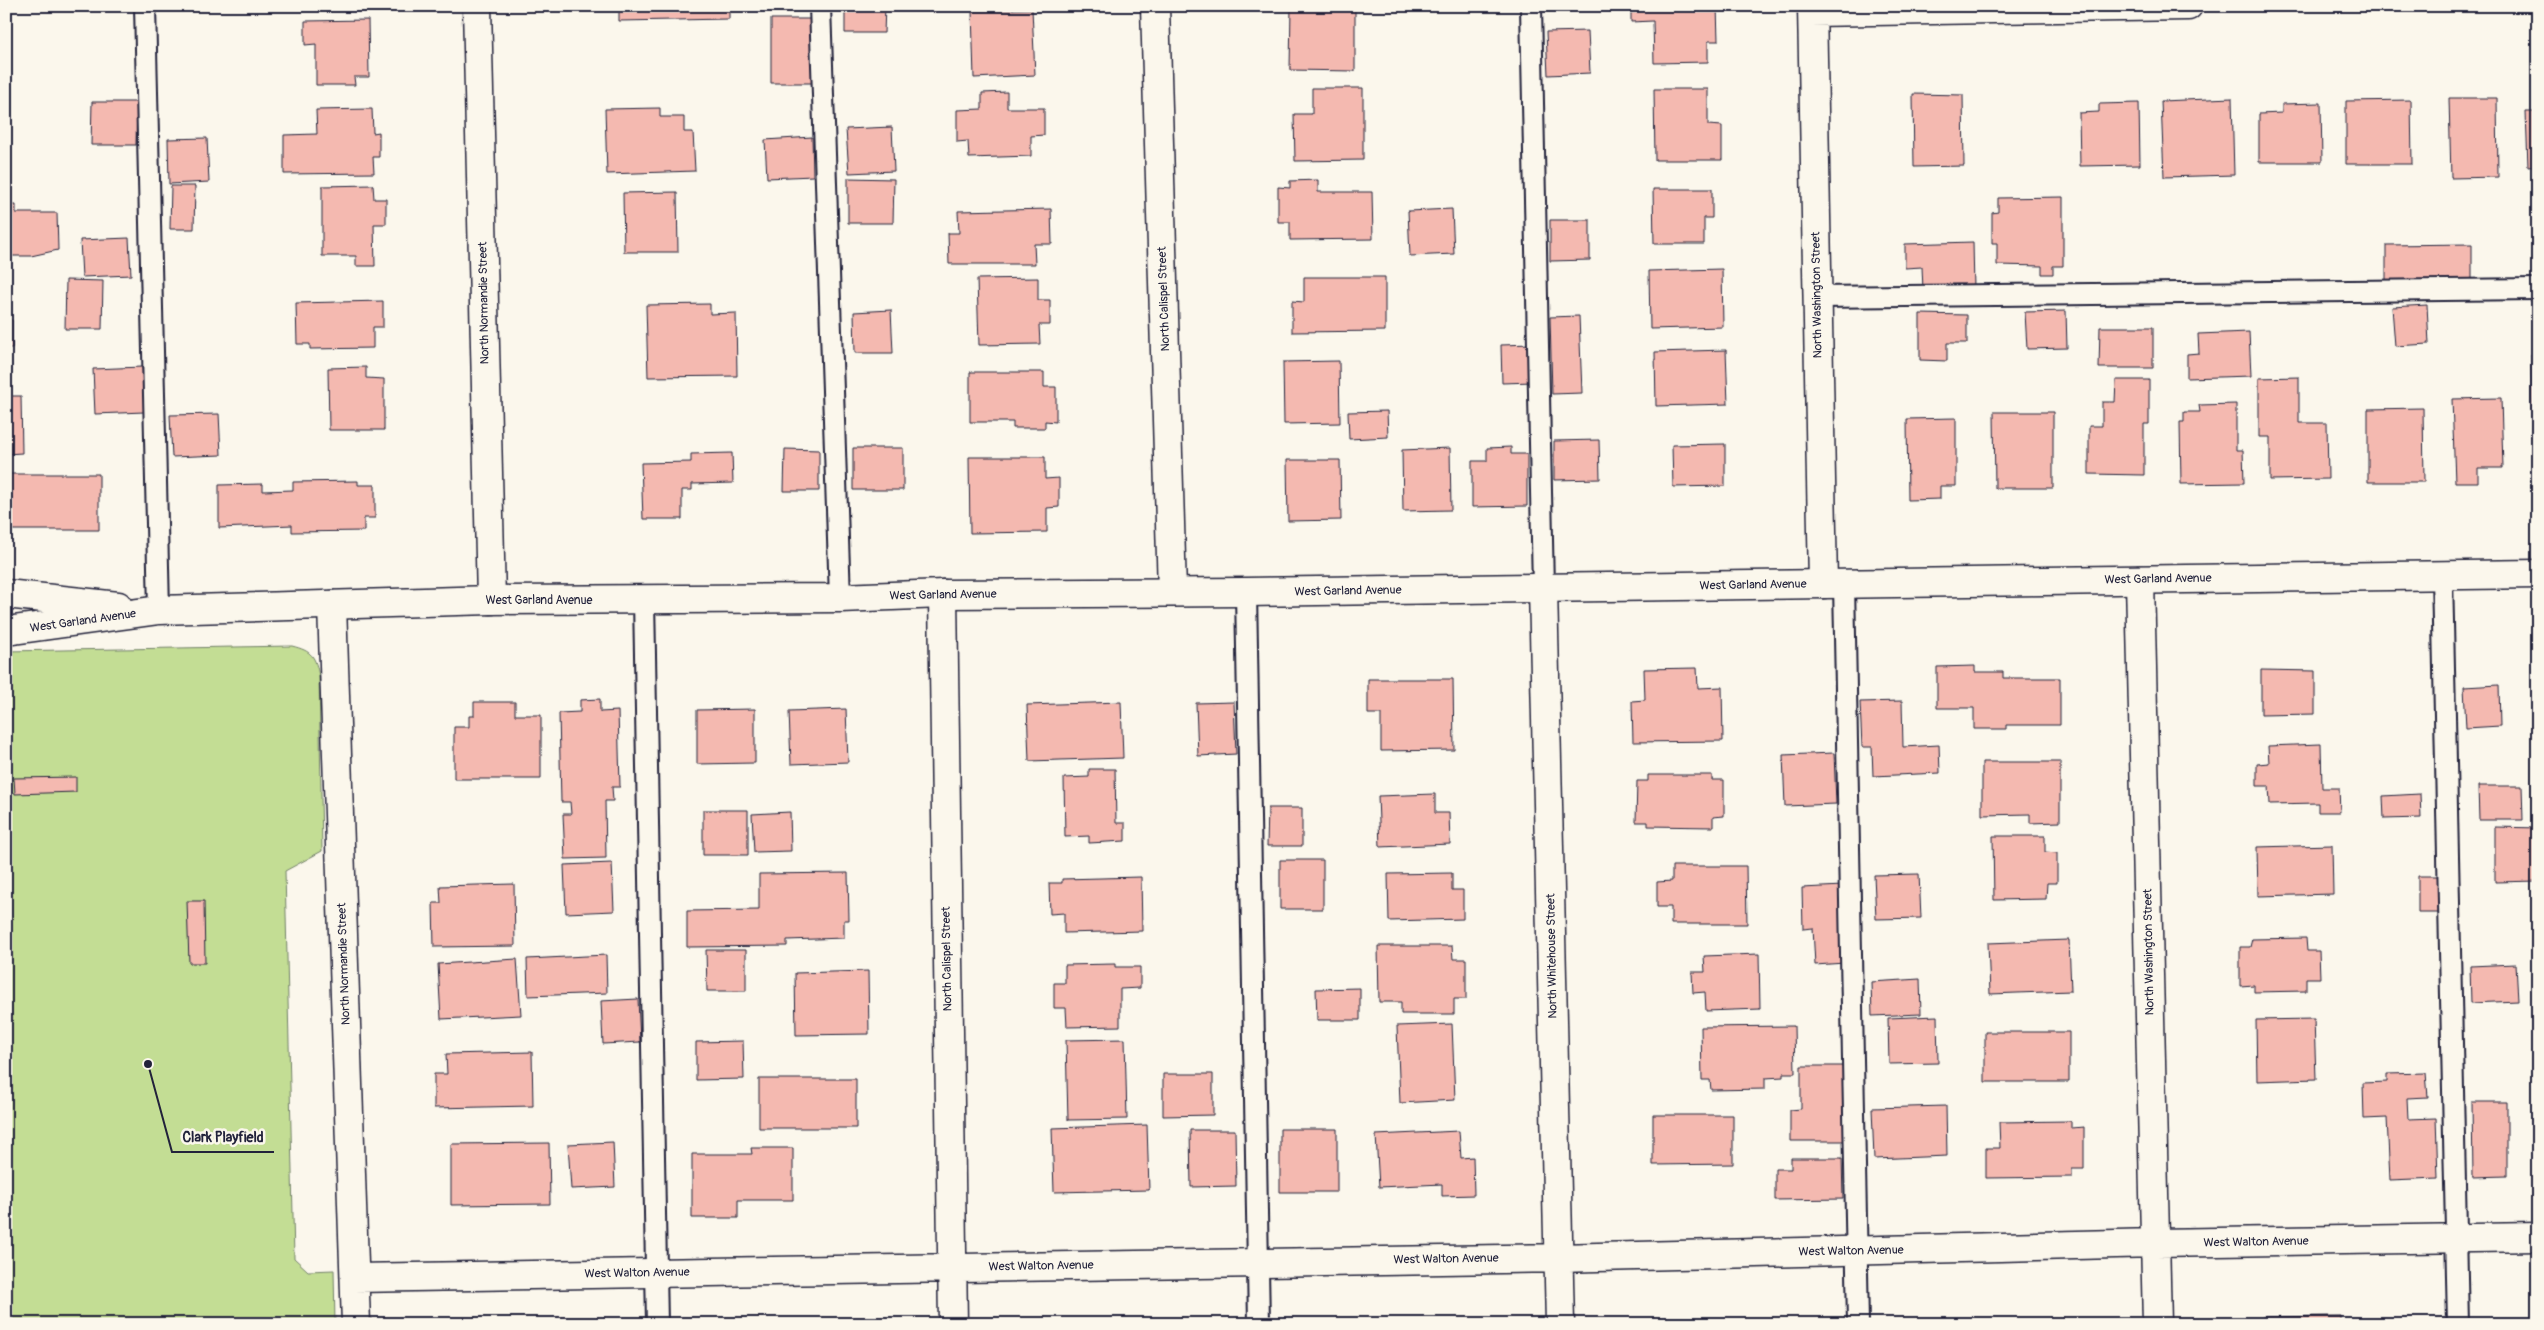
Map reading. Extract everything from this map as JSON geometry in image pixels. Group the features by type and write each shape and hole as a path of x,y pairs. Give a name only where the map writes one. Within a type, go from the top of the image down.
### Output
{"street":[{"name":"North Normandie Street","path":"478,6 491,600"},
{"name":"North Calispel Street","path":"1155,6 1172,592"},
{"path":"1812,9 2188,6"},
{"name":"North Washington Street","path":"1812,9 1817,298 1833,584"},
{"name":"West Garland Avenue","path":"6,631 159,610 491,600 840,598 943,594 1246,592 2538,574"},
{"name":"North Washington Street","path":"2140,580 2157,1324"},
{"name":"North Whitehouse Street","path":"1543,588 1560,1324"},
{"name":"West Garland Avenue","path":"6,594 159,610"},
{"name":"North Calispel Street","path":"943,594 953,1324"},
{"name":"North Normandie Street","path":"332,605 356,1324"},
{"name":"West Walton Avenue","path":"355,1278 1558,1258 2156,1242 2538,1237"}],"lane":[{"path":"144,6 159,610"},
{"path":"820,6 840,598"},
{"path":"1531,6 1543,588"},
{"path":"1817,298 2538,289"},
{"path":"2442,575 2458,1324"},
{"path":"1833,584 1858,1324"},
{"path":"1246,592 1259,1324"},
{"path":"644,599 656,1324"}],"green space":[{"path":"292,646 312,655 319,676 322,851 285,871 294,1258 308,1271 334,1270 335,1324 6,1324 6,651"}],"building":[{"path":"619,6 729,6 729,19 619,21"},
{"path":"845,6 885,6 884,33 845,33"},
{"path":"1291,6 1355,7 1355,71 1290,70"},
{"path":"1631,6 1717,6 1718,41 1708,41 1708,62 1654,63 1653,21 1631,22"},
{"path":"1032,9 1035,75 974,78 972,11"},
{"path":"771,19 818,19 819,83 771,83"},
{"path":"368,20 369,77 354,77 355,85 316,85 316,44 305,45 305,21"},
{"path":"6,23 8,23 10,76 6,76"},
{"path":"1588,31 1590,73 1548,75 1546,32"},
{"path":"1312,88 1363,88 1363,160 1295,161 1294,114 1312,114"},
{"path":"1654,89 1708,89 1708,125 1722,126 1722,160 1655,160"},
{"path":"1007,92 1007,108 1044,108 1044,135 1031,136 1031,156 969,158 968,141 957,142 957,110 982,109 982,93"},
{"path":"1913,94 1963,95 1964,166 1914,167"},
{"path":"2232,98 2234,175 2164,177 2161,101"},
{"path":"2449,98 2497,98 2498,177 2451,178"},
{"path":"2411,100 2412,164 2346,164 2346,101"},
{"path":"92,102 137,102 136,145 91,145"},
{"path":"2139,103 2140,165 2080,166 2079,113 2099,112 2099,104"},
{"path":"2321,103 2322,162 2259,162 2259,114 2282,113 2282,104"},
{"path":"660,108 660,117 684,117 684,132 693,132 695,171 607,174 605,109"},
{"path":"372,109 373,133 379,132 379,157 373,157 374,173 284,174 284,135 317,134 316,110"},
{"path":"2526,112 2538,112 2538,187 2537,166 2528,167"},
{"path":"892,127 894,171 849,173 846,129"},
{"path":"812,137 813,176 767,178 765,140"},
{"path":"207,138 209,182 169,184 168,139"},
{"path":"848,178 894,179 893,223 848,223"},
{"path":"1318,180 1318,192 1372,192 1373,239 1290,240 1290,222 1278,222 1278,187 1290,188 1290,181"},
{"path":"373,185 374,199 386,199 386,224 374,224 375,266 356,266 356,256 322,256 322,186"},
{"path":"171,186 195,186 194,229 170,229"},
{"path":"1653,189 1712,189 1712,218 1704,218 1704,244 1654,244"},
{"path":"677,192 678,252 624,252 623,193"},
{"path":"2063,197 2063,266 2053,266 2053,274 2042,274 2042,266 1997,265 1997,243 1992,243 1992,213 1998,212 1998,198"},
{"path":"6,205 16,205 16,213 57,213 58,250 31,256 6,256"},
{"path":"1051,209 1052,244 1034,244 1035,264 949,264 948,233 959,233 958,211"},
{"path":"1452,209 1454,254 1410,256 1408,211"},
{"path":"1550,220 1590,220 1590,260 1550,261"},
{"path":"129,238 131,275 82,277 80,240"},
{"path":"1973,242 1974,289 1923,290 1922,267 1905,268 1905,244"},
{"path":"2472,244 2472,280 2386,281 2386,245"},
{"path":"1722,269 1723,327 1650,329 1649,271"},
{"path":"1304,277 1385,277 1385,331 1292,332 1292,301 1304,302"},
{"path":"1038,278 1038,300 1050,300 1050,325 1039,325 1040,344 979,345 977,279"},
{"path":"66,280 103,281 102,329 65,329"},
{"path":"383,301 383,327 373,327 373,348 310,349 310,344 297,344 296,303"},
{"path":"710,304 710,314 736,313 737,376 648,377 646,305"},
{"path":"2427,305 2429,344 2395,346 2392,307"},
{"path":"891,310 893,353 855,353 854,312"},
{"path":"2066,311 2067,348 2027,349 2025,312"},
{"path":"1920,314 1967,315 1967,343 1947,343 1947,361 1920,360"},
{"path":"1579,316 1582,393 1552,394 1550,317"},
{"path":"6,320 12,320 12,348 6,348"},
{"path":"2100,327 2153,327 2153,368 2099,368"},
{"path":"2249,332 2251,376 2187,378 2187,354 2199,353 2198,334"},
{"path":"1532,344 1533,382 1502,383 1501,345"},
{"path":"1726,350 1728,404 1656,406 1655,352"},
{"path":"2531,354 2538,354 2538,463 2533,463"},
{"path":"1339,361 1340,423 1284,424 1283,362"},
{"path":"142,367 144,412 95,414 93,369"},
{"path":"366,367 366,378 384,379 384,430 329,430 328,368"},
{"path":"970,372 1044,372 1044,387 1056,387 1056,422 1045,421 1045,428 1013,428 1013,422 970,422"},
{"path":"2299,377 2299,423 2327,423 2328,479 2270,480 2270,437 2259,437 2259,378"},
{"path":"2116,380 2149,380 2149,424 2144,424 2144,475 2089,474 2089,426 2102,426 2102,402 2115,402"},
{"path":"6,396 21,396 22,453 6,454"},
{"path":"2501,398 2503,468 2478,468 2478,482 2455,482 2452,399"},
{"path":"2236,404 2236,450 2243,450 2244,483 2181,484 2180,422 2184,422 2184,412 2200,412 2199,405"},
{"path":"2423,408 2424,482 2368,482 2368,409"},
{"path":"1387,411 1388,437 1349,439 1348,412"},
{"path":"1994,412 2053,412 2053,488 1995,488"},
{"path":"219,414 221,455 172,457 170,415"},
{"path":"1956,418 1956,486 1940,486 1940,499 1908,500 1907,419"},
{"path":"1599,440 1600,479 1554,480 1554,441"},
{"path":"1725,444 1725,486 1673,487 1672,445"},
{"path":"1511,447 1511,454 1527,454 1527,506 1472,507 1472,461 1487,461 1487,448"},
{"path":"853,448 903,448 903,490 853,490"},
{"path":"1450,448 1451,510 1403,511 1402,450"},
{"path":"785,449 819,450 819,491 784,491"},
{"path":"732,453 733,483 692,484 692,490 682,490 682,519 643,519 641,463 691,462 691,454"},
{"path":"969,457 1045,457 1045,479 1059,478 1059,507 1047,508 1047,532 970,533"},
{"path":"1287,460 1340,460 1341,520 1288,521"},
{"path":"6,474 99,474 99,530 6,530"},
{"path":"358,481 358,485 375,485 375,518 364,518 364,531 292,532 292,525 219,528 219,485 263,484 263,491 293,490 293,482"},
{"path":"1975,666 1975,672 2003,672 2003,678 2060,678 2060,725 2006,725 2006,729 1974,729 1974,708 1937,708 1937,667"},
{"path":"1697,668 1698,688 1722,687 1723,741 1633,742 1632,701 1645,700 1644,669"},
{"path":"2261,670 2315,671 2315,714 2261,715"},
{"path":"1368,679 1453,679 1454,750 1381,751 1381,714 1368,714"},
{"path":"2499,685 2500,726 2466,728 2464,687"},
{"path":"600,699 600,712 618,711 620,787 612,787 613,801 605,801 606,858 565,859 563,814 571,814 570,802 561,802 559,713 580,712 580,700"},
{"path":"1902,701 1903,747 1939,745 1940,773 1873,776 1872,747 1862,747 1860,702"},
{"path":"474,702 515,702 515,715 541,715 541,779 454,779 454,727 469,727 469,716 474,716"},
{"path":"1121,702 1123,758 1029,761 1027,705"},
{"path":"1234,702 1236,754 1198,756 1196,703"},
{"path":"755,709 755,763 697,764 697,710"},
{"path":"846,709 848,762 791,764 789,711"},
{"path":"2321,744 2322,788 2339,788 2340,812 2318,812 2318,803 2270,804 2269,786 2257,786 2257,764 2269,763 2268,746"},
{"path":"1834,753 1836,804 1785,806 1783,755"},
{"path":"1982,762 2060,762 2060,822 2030,823 2030,814 1982,815"},
{"path":"1089,769 1115,769 1116,823 1125,823 1125,841 1089,843 1089,836 1065,837 1064,778 1089,777"},
{"path":"1648,775 1712,775 1712,780 1724,780 1724,816 1713,817 1713,827 1648,826 1648,822 1636,822 1637,781 1648,781"},
{"path":"76,777 76,792 15,794 14,778"},
{"path":"2478,786 2522,786 2523,820 2479,820"},
{"path":"1435,794 1435,813 1449,813 1450,844 1380,847 1378,796"},
{"path":"2420,794 2421,818 2384,819 2383,796"},
{"path":"1268,808 1302,808 1302,846 1267,846"},
{"path":"703,810 748,810 748,855 703,855"},
{"path":"790,812 791,851 754,852 752,814"},
{"path":"2495,827 2538,828 2538,881 2495,882"},
{"path":"1993,836 2045,836 2045,852 2057,853 2057,883 2047,883 2046,899 1994,900"},
{"path":"2332,845 2333,894 2258,896 2257,847"},
{"path":"1280,860 1323,860 1323,909 1280,909"},
{"path":"612,863 614,911 566,913 564,865"},
{"path":"1672,866 1746,866 1747,924 1671,924 1671,907 1657,907 1657,882 1672,881"},
{"path":"848,873 849,920 844,920 844,938 787,940 787,946 687,947 687,911 759,910 759,874"},
{"path":"1452,873 1452,890 1463,890 1463,919 1389,921 1388,874"},
{"path":"1919,874 1921,918 1876,919 1874,875"},
{"path":"2418,876 2443,876 2442,913 2418,913"},
{"path":"1141,877 1142,931 1064,933 1064,913 1050,914 1049,883 1062,883 1062,879"},
{"path":"514,884 515,946 434,947 433,903 441,903 440,886"},
{"path":"1843,886 1845,963 1815,965 1813,928 1803,929 1802,888"},
{"path":"187,901 204,901 205,963 189,963"},
{"path":"2306,938 2307,951 2319,951 2320,978 2306,978 2306,991 2254,992 2254,985 2240,986 2240,947 2250,947 2252,939"},
{"path":"2069,940 2071,991 1990,994 1988,943"},
{"path":"1378,946 1452,946 1453,959 1466,959 1466,999 1454,999 1454,1014 1401,1014 1401,1002 1379,1002"},
{"path":"706,950 746,950 746,991 707,991"},
{"path":"1759,954 1760,1009 1706,1011 1705,992 1693,993 1692,972 1705,972 1704,956"},
{"path":"606,955 607,993 528,996 527,959"},
{"path":"517,959 521,1015 441,1019 438,964"},
{"path":"1115,964 1115,967 1140,967 1140,988 1120,989 1120,1026 1067,1027 1066,1008 1054,1008 1054,983 1065,983 1065,965"},
{"path":"2516,964 2518,1001 2471,1003 2470,966"},
{"path":"868,971 869,1034 796,1035 795,973"},
{"path":"1920,979 1921,1014 1872,1016 1871,982"},
{"path":"1360,988 1360,1020 1317,1020 1316,989"},
{"path":"638,999 640,1042 603,1044 601,1001"},
{"path":"1937,1016 1938,1063 1889,1064 1888,1018"},
{"path":"2314,1019 2316,1079 2257,1081 2256,1020"},
{"path":"1452,1024 1455,1100 1400,1103 1397,1026"},
{"path":"1794,1026 1795,1073 1783,1073 1783,1077 1765,1078 1765,1089 1711,1090 1710,1080 1702,1080 1701,1027"},
{"path":"1985,1032 2069,1032 2069,1082 1985,1082"},
{"path":"1125,1039 1127,1119 1068,1120 1066,1040"},
{"path":"743,1041 744,1079 696,1080 696,1042"},
{"path":"532,1052 533,1106 434,1108 434,1074 447,1074 446,1054"},
{"path":"1801,1066 1848,1066 1847,1141 1790,1141 1790,1110 1801,1109"},
{"path":"2426,1073 2428,1097 2407,1098 2408,1119 2436,1118 2438,1178 2390,1180 2387,1118 2364,1119 2363,1083 2387,1082 2387,1074"},
{"path":"1163,1074 1213,1074 1213,1115 1163,1116"},
{"path":"759,1079 856,1079 856,1128 759,1128"},
{"path":"2472,1102 2507,1102 2507,1176 2473,1177"},
{"path":"1946,1106 1947,1156 1874,1159 1872,1108"},
{"path":"1653,1115 1733,1115 1733,1164 1653,1165"},
{"path":"2071,1121 2071,1128 2084,1127 2084,1169 2072,1169 2072,1177 1986,1178 1986,1148 2000,1148 1999,1122"},
{"path":"1147,1125 1149,1190 1054,1192 1052,1128"},
{"path":"1280,1129 1337,1129 1337,1192 1280,1192"},
{"path":"1190,1130 1235,1130 1236,1186 1191,1187"},
{"path":"1459,1131 1461,1158 1473,1157 1474,1195 1442,1196 1442,1184 1379,1187 1376,1135"},
{"path":"613,1142 615,1187 571,1189 568,1144"},
{"path":"549,1143 550,1204 451,1205 451,1144"},
{"path":"751,1148 793,1148 793,1200 738,1200 738,1218 692,1218 692,1154 752,1154"},
{"path":"1791,1158 1842,1158 1843,1199 1775,1200 1775,1169 1791,1169"},
{"path":"2340,1316 2340,1324 2262,1324 2262,1317"}],"place":[{"name":"Clark Playfield","path":"148,1064"}]}
